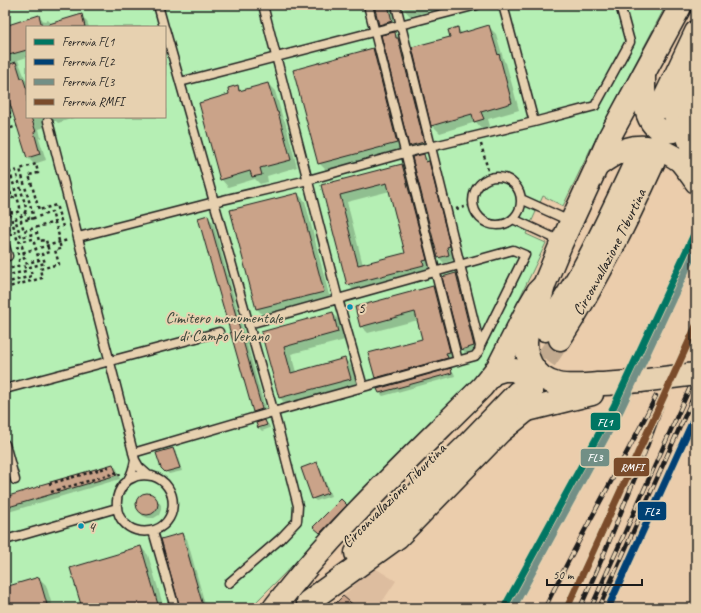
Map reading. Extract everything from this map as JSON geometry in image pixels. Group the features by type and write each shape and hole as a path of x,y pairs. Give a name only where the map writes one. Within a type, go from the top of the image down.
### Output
{"highway":[{"path":"681,5 644,76 610,136 544,285 540,300 529,327 526,344 529,360 535,370 544,379 565,386 640,381 696,374"},
{"path":"684,125 696,32"},
{"path":"644,76 645,103 652,123 658,128 668,131 679,130 684,125 696,71"},
{"path":"597,166 622,150 631,148 649,148 653,159 681,162 696,182"},
{"name":"Circonvallazione Tiburtina","path":"552,334 579,309 629,215 653,159"},
{"path":"311,606 398,537 500,432 516,392 506,351 528,308 538,291 544,285"},
{"path":"274,608 349,520 477,392 516,392 567,400 640,381"},
{"name":"Circonvallazione Tiburtina","path":"311,606 466,446 516,392"},
{"name":"Circonvallazione Tiburtina","path":"279,608 468,420 516,392"}],"lane":[{"path":"158,5 164,26"},
{"path":"262,5 277,57 338,299 363,387"},
{"path":"368,5 458,361"},
{"path":"396,5 480,346"},
{"path":"180,82 477,5"},
{"path":"503,5 534,122"},
{"path":"74,238 214,202 308,180 405,153 595,106 630,42 620,5"},
{"path":"166,32 274,412 298,506 298,521 280,539 229,582"},
{"path":"48,121 74,238 110,361 134,456 139,468 148,475"},
{"path":"498,177 507,179 514,184 521,199 518,213 507,223 500,225 485,222 479,218 473,205 473,196 476,188 482,182 490,178 498,177"},
{"path":"521,199 563,218 572,220"},
{"path":"513,219 552,237 561,244"},
{"path":"5,246 8,256 5,257"},
{"path":"134,456 274,412 475,356 525,255 513,250 249,324"},
{"path":"5,389 219,332"},
{"path":"5,444 15,480"},
{"path":"128,480 138,476 148,475 161,480 166,485 173,498 173,505 172,512 165,524 153,531 137,531 124,523 119,516 117,508 118,493 128,480 133,469 134,456"},
{"path":"5,540 117,508"},
{"path":"153,531 175,608"}],"path":[{"path":"5,100 11,117 5,119"},
{"path":"5,130 17,126"},
{"path":"484,154 490,178"},
{"path":"34,218 20,169 36,164 38,173 29,175 39,210 56,205 64,230"},
{"path":"8,165 20,207 20,210 15,213 10,212"},
{"path":"5,283 32,276 30,266 45,262 42,254 49,252 46,240 40,241 37,233 21,237 15,219 20,217 26,210 15,168"},
{"path":"5,175 12,198 17,196"},
{"path":"5,196 18,242 33,239 39,260 24,264 26,271 5,276"},
{"path":"455,210 473,205"},
{"path":"24,212 29,219"},
{"path":"5,288 42,278 40,269 59,264 55,250 61,249 59,236 55,222 52,212 21,221 24,231 55,222"},
{"path":"21,253 74,238"},
{"path":"51,492 56,486 109,467"},
{"path":"49,484 56,486 116,473"}],"shaded area":[{"path":"373,567 396,581 378,608 331,608"}],"green space":[{"name":"Cimitero monumentale di Campo Verano","path":"5,5 666,5 590,150 563,206 543,196 526,234 546,243 480,377 250,608 5,608"}],"building":[{"path":"374,5 388,5 392,21 379,25"},
{"path":"82,14 85,26 49,26 49,24"},
{"path":"39,15 42,26 26,26 26,50 5,56 5,26"},
{"path":"489,25 498,55 499,54 512,103 481,112 484,119 474,122 472,114 431,126 412,47 450,37 448,30 458,27 459,34"},
{"path":"395,32 396,38 398,38 424,142 409,146 381,35"},
{"path":"373,48 397,143 318,164 293,70"},
{"path":"16,62 21,78 23,78 26,87 26,118 31,118 36,132 34,132 40,154 27,158 5,88 5,66"},
{"path":"268,83 278,112 291,160 260,168 262,175 252,177 250,171 220,180 199,103 229,94 228,88 238,85 239,91"},
{"path":"424,154 426,162 429,161 450,246 447,247 449,255 438,258 412,157"},
{"path":"402,164 427,260 423,261 424,265 347,285 321,185","holes":["387,183 405,253 358,265 340,195"]},
{"path":"298,193 324,292 256,309 230,210"},
{"path":"208,215 262,409 253,412 198,218"},
{"path":"456,273 474,346 461,350 442,277"},
{"path":"433,286 450,352 446,353 448,358 375,378 368,353 422,339 415,312 360,327 355,307"},
{"path":"333,312 338,332 284,347 291,373 345,358 351,379 279,398 261,332"},
{"path":"451,368 452,373 379,393 377,389"},
{"path":"265,420 267,425 258,428 256,423"},
{"path":"173,448 180,468 165,472 161,468 156,453"},
{"path":"317,462 328,493 312,499 301,468"},
{"path":"113,464 117,475 5,508 5,497 41,486 40,485"},
{"path":"143,493 151,493 158,500 158,508 151,515 143,515 136,508 136,500"},
{"path":"341,499 347,505 320,533 313,527"},
{"path":"182,533 203,606 195,608 180,608 161,539"},
{"path":"141,546 159,608 82,608 70,568"},
{"path":"39,577 48,608 5,608 5,587"},
{"path":"343,596 357,608 331,608"}],"tunnel":[{"path":"524,385 541,367 560,339"}],"railway":[{"path":"591,608 696,374"},
{"path":"580,608 639,468 673,376"},
{"path":"599,608 696,391"},
{"path":"545,608 656,396"}],"rail line":[{"name":"FL1","path":"504,608 614,406 696,230"},
{"name":"FL3","path":"513,608 621,409 696,249"},
{"name":"RMFI","path":"567,608 696,326"},
{"name":"FL2","path":"608,608 696,414"}],"place":[{"name":"5","path":"350,307"},
{"name":"4","path":"81,526"}]}
